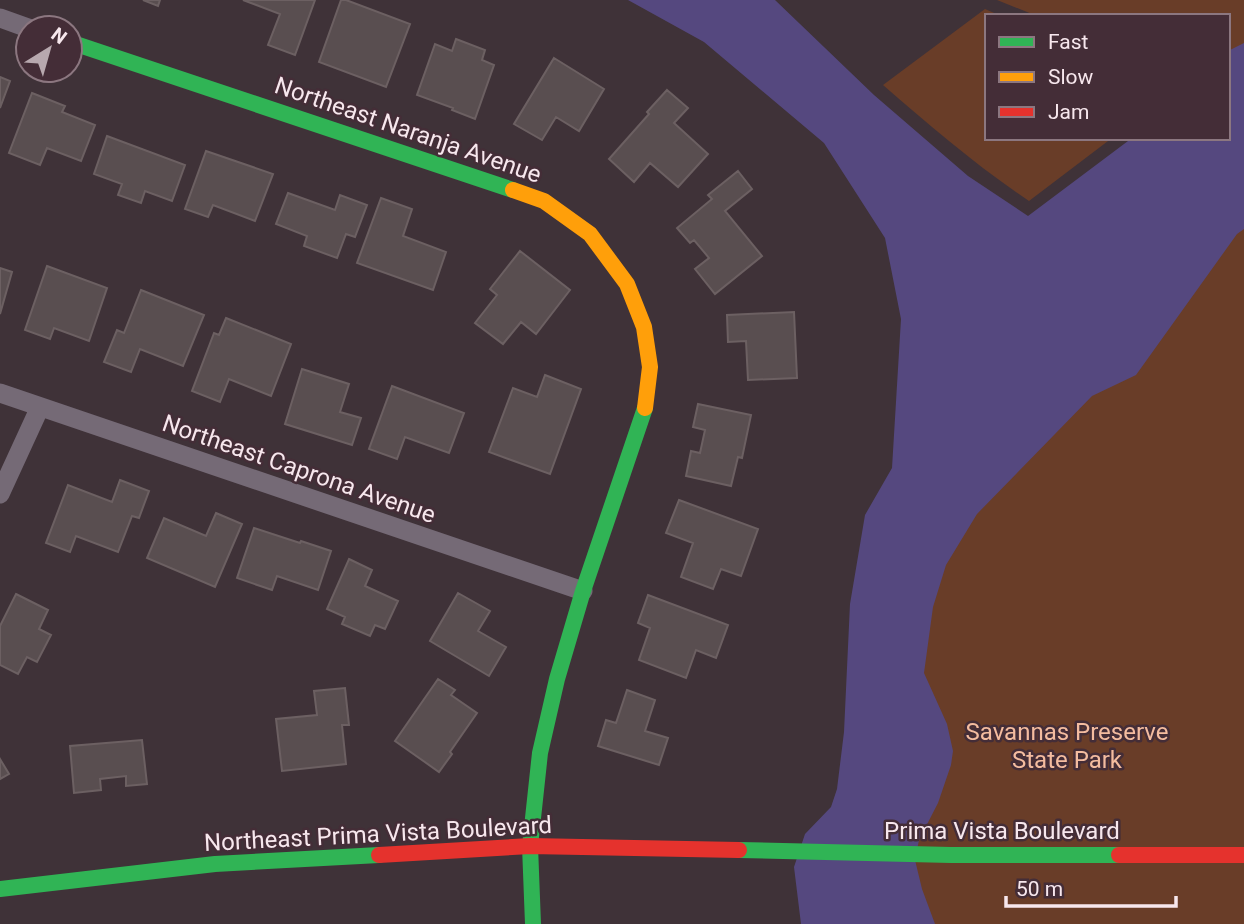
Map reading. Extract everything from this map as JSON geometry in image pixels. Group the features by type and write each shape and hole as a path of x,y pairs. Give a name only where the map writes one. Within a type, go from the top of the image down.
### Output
{"street":[{"name":"Northeast Naranja Avenue","path":"84,47 544,201 590,234 627,284 644,327 650,367 645,411 583,590 557,679 540,753 530,846 533,924"},
{"name":"Northeast Caprona Avenue","path":"0,393 583,590"},
{"path":"0,494 40,407"},
{"name":"Northeast Prima Vista Boulevard","path":"0,889 215,864 530,846 760,850"},
{"name":"Prima Vista Boulevard","path":"760,850 951,855 1244,855"}],"green space":[{"path":"997,0 1244,0 1244,97 1230,92 1230,14 1032,14"},
{"path":"985,9 996,14 985,14 985,140 1109,140 1029,201 954,145 883,85"},
{"name":"Savannas Preserve State Park","path":"1244,105 1244,924 859,924 916,560 1227,140 1230,140 1230,134"}],"shaded area":[{"path":"628,0 775,0 874,95 968,176 1028,216 1129,140 1230,140 1230,50 1244,43 1244,229 1237,234 1136,375 1092,396 977,514 946,565 933,607 924,673 947,724 953,751 938,803 919,840 915,860 935,924 801,924 794,867 805,834 831,807 837,789 844,732 850,604 865,515 892,468 901,319 885,238 824,143 704,42"}],"building":[{"path":"143,0 160,0 158,6"},
{"path":"243,0 315,0 295,55 268,45 280,14"},
{"path":"341,0 410,24 386,87 319,62"},
{"path":"456,39 485,50 482,60 494,65 475,119 417,95 435,44 452,51"},
{"path":"554,58 604,89 579,131 556,117 542,140 514,124"},
{"path":"0,77 10,81 0,108"},
{"path":"667,90 688,108 674,123 708,154 678,187 650,163 634,182 609,159"},
{"path":"32,93 65,106 62,112 95,125 81,161 47,148 40,165 9,153"},
{"path":"107,136 185,165 172,201 145,191 141,203 118,195 122,184 94,174"},
{"path":"206,151 273,174 255,221 213,205 208,217 185,209"},
{"path":"738,171 752,189 725,211 762,256 715,294 695,269 709,258 694,240 690,243 677,228 712,199 708,195"},
{"path":"288,193 335,210 340,195 367,205 355,237 346,234 337,258 304,246 307,236 276,224"},
{"path":"381,198 412,209 403,236 446,252 433,290 357,263"},
{"path":"520,251 570,290 536,334 521,322 503,344 475,323 497,295 490,289"},
{"path":"47,266 107,288 89,341 54,328 50,339 25,330"},
{"path":"0,268 12,272 0,314"},
{"path":"141,290 204,315 183,366 140,349 131,372 104,362 117,330 124,333"},
{"path":"794,312 797,378 748,380 746,341 728,342 727,315"},
{"path":"226,318 291,344 271,396 229,379 220,402 192,391 214,333 219,335"},
{"path":"302,369 349,384 340,412 361,418 352,445 285,424"},
{"path":"545,375 581,389 550,474 489,452 513,388 537,397"},
{"path":"392,386 464,413 449,453 405,437 397,459 369,449"},
{"path":"698,404 751,415 742,458 738,457 731,486 686,476 691,451 700,453 705,430 693,427"},
{"path":"120,480 149,491 139,518 132,516 118,552 76,536 70,552 46,543 68,485 112,502"},
{"path":"679,500 758,529 741,576 721,569 713,589 681,577 693,543 666,533"},
{"path":"216,513 242,524 215,587 147,558 164,518 206,536"},
{"path":"254,528 331,551 318,590 277,576 272,590 237,578"},
{"path":"349,559 372,570 365,586 398,601 385,629 375,625 370,636 342,624 345,617 327,609"},
{"path":"458,593 490,611 478,631 506,647 489,676 430,641"},
{"path":"16,594 48,610 39,629 51,635 37,662 27,657 18,674 0,665 0,626"},
{"path":"648,595 728,625 716,658 696,650 686,678 639,660 650,628 638,623"},
{"path":"438,679 455,690 451,695 477,713 439,772 395,741"},
{"path":"345,688 349,725 342,725 346,764 282,771 276,719 317,715 314,691"},
{"path":"627,690 655,700 645,731 668,738 659,765 598,746 606,720 616,723"},
{"path":"142,740 147,784 126,786 126,776 100,779 101,790 74,793 70,746"},
{"path":"0,759 9,774 0,779"}],"traffic: fast":[{"path":"84,47 513,190"},
{"path":"533,924 530,846 540,753 557,679 583,591 645,408"},
{"path":"739,850 951,855 1119,855"},
{"path":"0,889 215,864 379,855"}],"traffic: slow":[{"path":"513,190 544,201 590,234 627,284 644,327 650,367 645,408"}],"traffic: jam":[{"path":"379,855 530,846 739,850"},
{"path":"1119,855 1244,855"}]}
